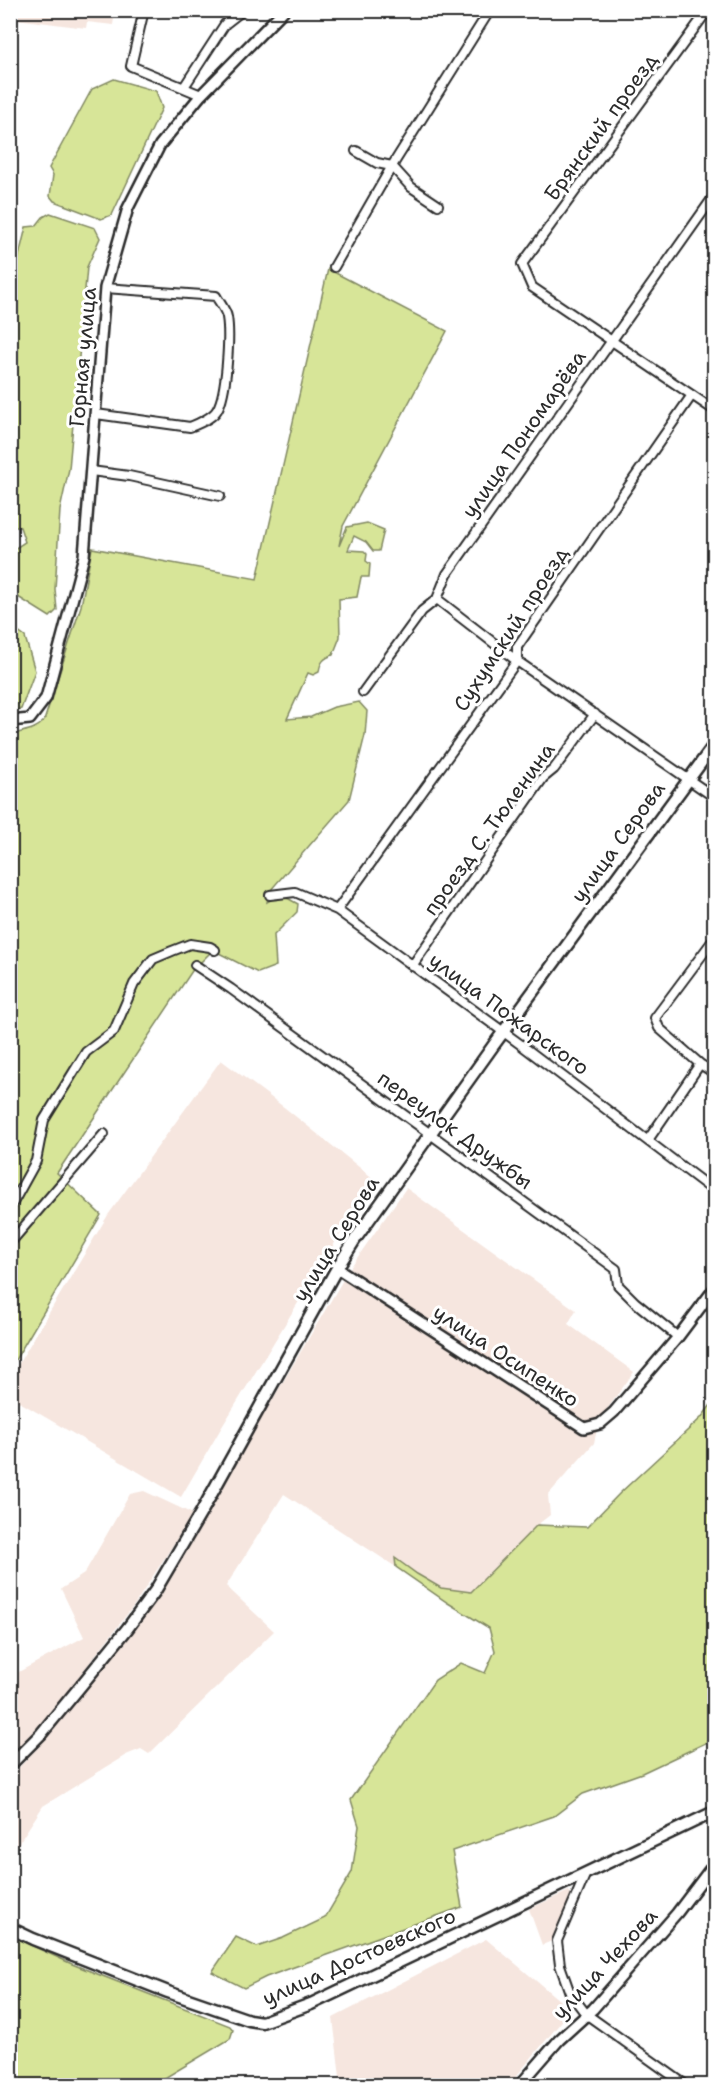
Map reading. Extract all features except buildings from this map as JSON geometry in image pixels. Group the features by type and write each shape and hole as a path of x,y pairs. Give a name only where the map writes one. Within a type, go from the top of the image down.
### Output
{"main road":[{"name":"улица Серова","path":"10,1765 55,1717 155,1591 337,1268 376,1208 714,745"},
{"name":"улица Достоевского","path":"10,1928 177,1995 228,2014 262,2022 311,2004 714,1812"}],"street":[{"path":"144,10 131,66 201,95"},
{"path":"184,87 225,24 243,10"},
{"name":"Горная улица","path":"10,721 30,718 46,698 84,556 105,288 128,208 160,146 201,95 284,10"},
{"path":"334,267 392,166 490,10"},
{"name":"Брянский проезд","path":"612,341 532,287 522,264 708,10"},
{"path":"356,151 377,163 392,166 411,187 438,205"},
{"name":"улица Пономарёва","path":"363,692 423,612 437,599 447,574 714,196"},
{"path":"96,414 190,427 217,411 223,394 228,353 227,315 216,296 105,288"},
{"path":"612,341 714,410"},
{"name":"Сухумский проезд","path":"337,910 517,661 517,646 692,395"},
{"path":"91,471 129,476 220,496"},
{"path":"437,599 517,661 714,797"},
{"name":"проезд С. Тюленина","path":"412,966 543,778 554,769 595,714"},
{"name":"улица Пожарского","path":"270,895 295,892 337,910 504,1032 714,1191"},
{"path":"714,939 656,1018 659,1028 700,1064 714,1073"},
{"path":"10,1208 36,1161 44,1120 86,1052 114,1031 134,984 153,959 190,944 215,950"},
{"name":"переулок Дружбы","path":"195,965 616,1269 618,1285 678,1337"},
{"path":"648,1140 700,1064"},
{"path":"10,1243 104,1134"},
{"name":"улица Осипенко","path":"337,1268 584,1428 600,1424 614,1412 678,1337 714,1289"},
{"name":"улица Чехова","path":"519,2085 559,2040 593,2009 670,1921 714,1864"},
{"path":"586,1872 557,1941 560,1965 570,1993 586,2014 687,2085"}],"shaded area":[{"path":"11,10 115,11 113,25 87,22 86,28 16,19 11,51"},
{"path":"221,1060 374,1179 181,1497 11,1397 11,1376 108,1215"},
{"path":"406,1188 576,1310 568,1324 634,1372 599,1420 594,1443 548,1495 550,1515 537,1525 471,1593 441,1588 396,1559 396,1567 284,1494 226,1586 274,1631 149,1754 141,1749 126,1755 43,1806 11,1855 11,1776 43,1742 135,1628 160,1591 350,1268"},
{"path":"144,1491 193,1514 135,1604 43,1723 11,1756 11,1676 84,1637 61,1589 84,1574 130,1494"},
{"path":"569,1891 572,1896 552,1941 542,1945 529,1909"},
{"path":"486,1939 571,2010 509,2085 341,2085 333,2018"}],"green space":[{"path":"114,79 156,91 162,108 112,215 101,219 54,201 50,196 53,175 49,168 92,89"},
{"path":"50,213 95,228 100,238 87,267 69,469 60,510 55,589 57,610 50,617 10,592 11,551 25,542 20,527 11,527 10,293 26,227 36,226 43,217"},
{"path":"328,269 447,331 343,526 339,546 347,527 367,523 384,530 379,551 373,551 366,542 354,536 348,550 364,551 367,554 366,561 370,564 369,577 361,577 357,597 339,599 340,637 333,655 323,661 319,672 313,675 308,673 287,719 311,717 334,707 359,702 367,711 365,735 349,800 269,892 267,902 278,896 298,904 297,912 274,935 276,966 258,973 213,950 192,971 57,1173 101,1215 11,1367 11,735 32,729 44,721 81,606 92,548 257,579"},
{"path":"10,626 25,637 35,671 21,709 11,711"},
{"path":"714,1401 714,1739 642,1773 583,1794 554,1816 452,1851 462,1907 266,1977 244,1988 212,1972 236,1937 257,1947 283,1938 325,1918 352,1872 359,1826 351,1800 435,1680 461,1663 485,1673 495,1651 489,1628 396,1567 395,1558 441,1588 471,1592 537,1525 587,1527 701,1418"},
{"path":"11,1936 72,1964 230,2026 233,2030 230,2039 153,2085 11,2085"}]}
